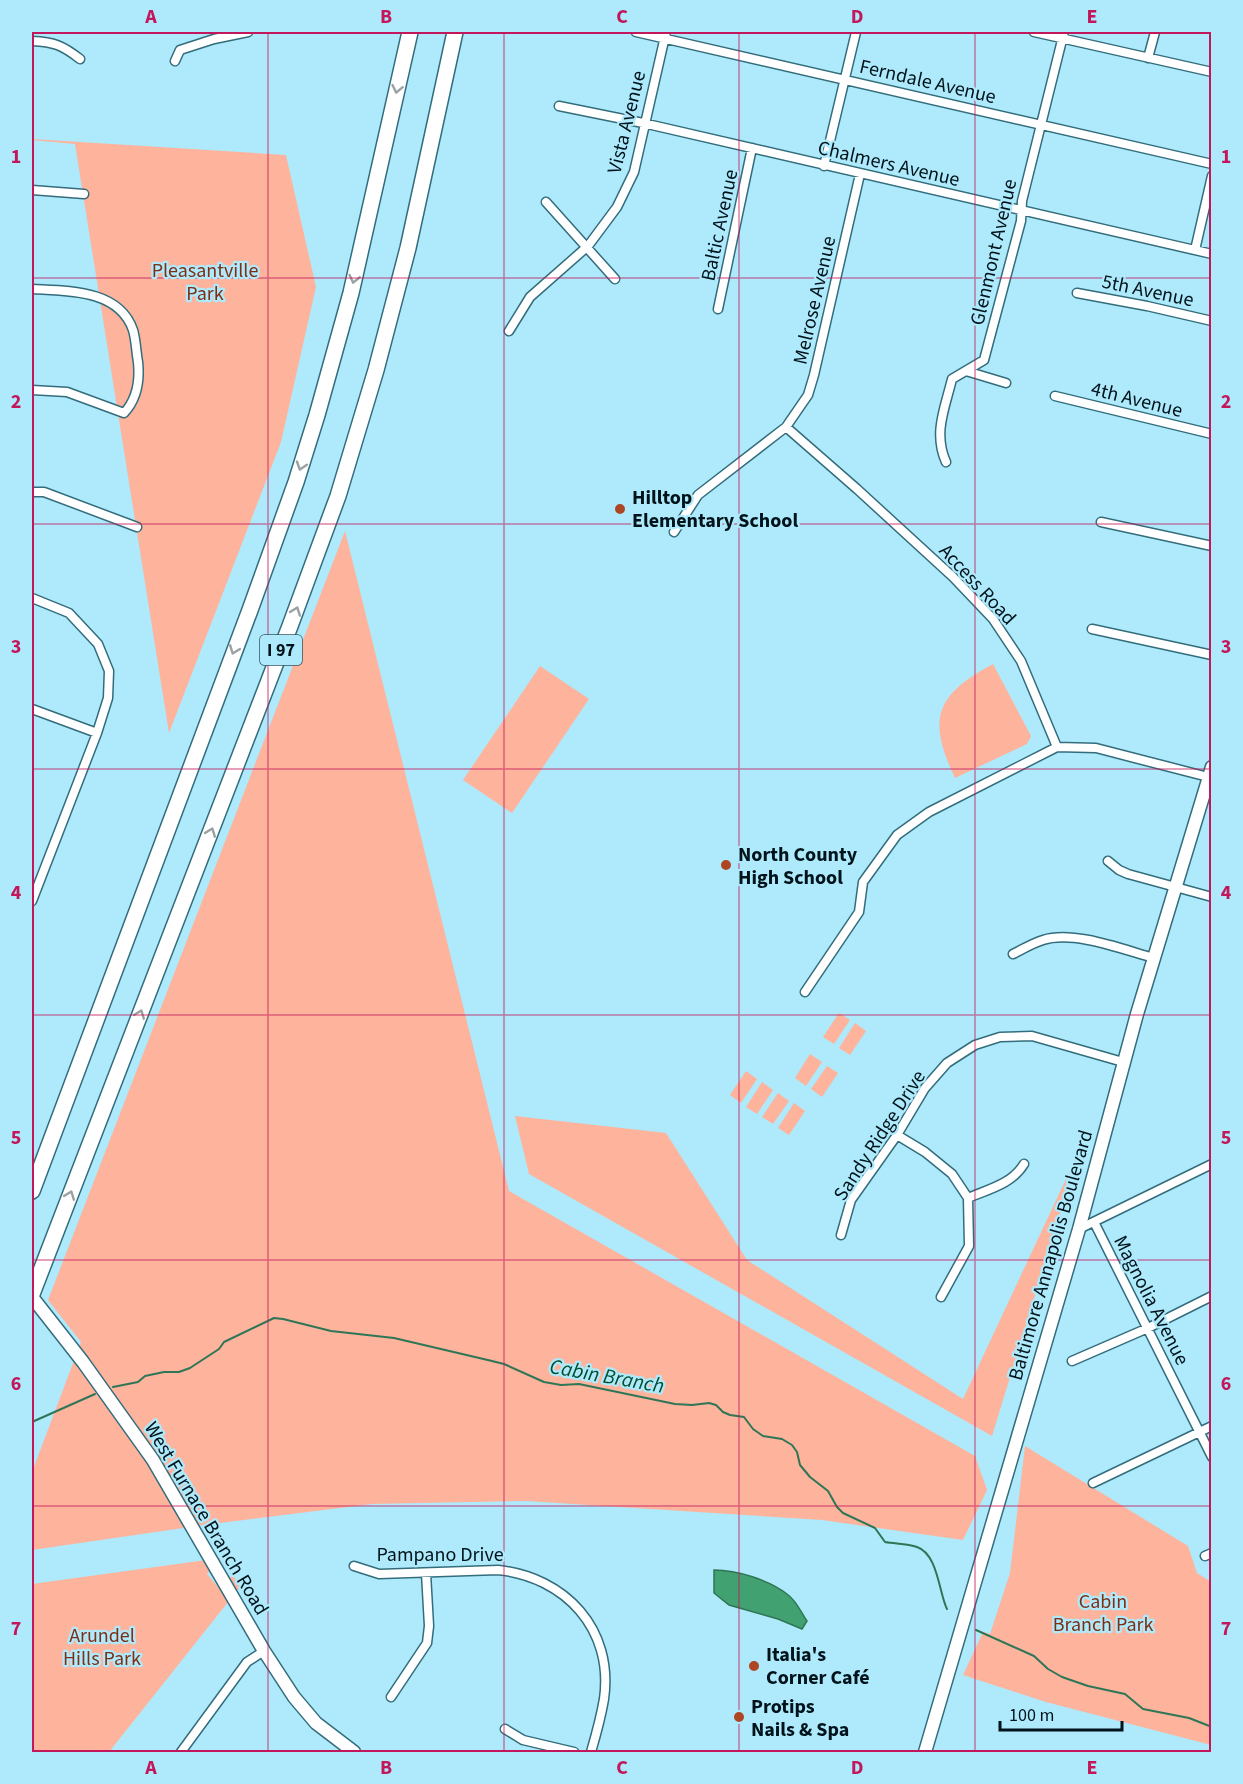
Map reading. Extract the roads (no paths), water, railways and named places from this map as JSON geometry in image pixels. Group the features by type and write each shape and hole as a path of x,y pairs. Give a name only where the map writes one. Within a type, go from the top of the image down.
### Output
{"highway":[{"name":"I 97","path":"32,1167 129,926 273,546 317,415 351,293 410,32"},
{"name":"I 97","path":"32,1296 338,496 376,370 408,248 455,32"},
{"path":"32,1191 129,926"}],"main road":[{"name":"Baltimore Annapolis Boulevard","path":"925,1752 1079,1229 1154,958 1210,774"},
{"name":"West Furnace Branch Road","path":"32,1296 83,1362 153,1460 264,1651 303,1709 348,1751"}],"street":[{"path":"175,61 180,51 214,35 248,32"},
{"name":"Ferndale Avenue","path":"636,32 665,35 1212,164"},
{"path":"824,166 856,32"},
{"path":"1034,32 1063,35 1212,72"},
{"path":"1149,58 1155,32"},
{"name":"Vista Avenue","path":"509,331 530,297 588,246 618,207 634,172 643,123 665,35"},
{"name":"Glenmont Avenue","path":"946,462 940,448 939,433 952,379 984,360 1021,221 1022,201 1063,35"},
{"path":"32,40 53,42 65,47 80,59"},
{"name":"Chalmers Avenue","path":"559,106 643,123 1212,254"},
{"name":"Baltic Avenue","path":"718,309 752,148"},
{"name":"Melrose Avenue","path":"786,428 808,395 814,375 861,174"},
{"path":"1195,250 1212,176"},
{"path":"32,190 84,194"},
{"path":"546,202 588,246 615,279"},
{"path":"32,290 100,297 118,307 129,320 136,344 140,374 133,404 124,413 67,392 32,390"},
{"name":"5th Avenue","path":"1077,293 1212,321"},
{"path":"966,371 1006,383"},
{"name":"4th Avenue","path":"1055,396 1212,435"},
{"path":"674,532 698,495 786,428"},
{"name":"Access Road","path":"786,428 953,576 993,619 1021,661 1057,747"},
{"path":"32,492 44,492 137,527"},
{"path":"1101,522 1212,546"},
{"path":"32,598 69,613 98,644 109,671 108,698 97,733 32,901"},
{"path":"1092,629 1212,656"},
{"path":"32,710 97,733"},
{"path":"805,992 859,912 863,882 877,861 897,835 928,812 1057,747 1096,748 1210,774"},
{"path":"1108,861 1128,874 1212,897"},
{"path":"1013,954 1045,939 1062,937 1078,938 1154,958"},
{"name":"Sandy Ridge Drive","path":"841,1235 851,1200 897,1135 925,1088 947,1063 975,1045 1000,1037 1032,1036 1124,1062"},
{"path":"897,1135 925,1152 952,1173 969,1198 969,1246 941,1297"},
{"path":"969,1198 1005,1183 1018,1174 1024,1164"},
{"path":"1079,1229 1212,1164"},
{"name":"Magnolia Avenue","path":"1094,1222 1212,1457"},
{"path":"1072,1361 1148,1328 1212,1296"},
{"path":"1093,1483 1212,1426"},
{"name":"Pampano Drive","path":"354,1566 378,1574 498,1570 516,1572 544,1581 568,1597 590,1624 599,1643 604,1664 604,1698 591,1752"},
{"path":"391,1697 427,1643 429,1626 426,1573"},
{"path":"181,1752 247,1662 264,1651"},
{"path":"505,1729 523,1740 574,1752"}],"waterway":[{"name":"Cabin Branch","path":"113,1387 138,1382 145,1376 179,1372 190,1368 219,1349 224,1342 274,1318 331,1331 394,1338 492,1361 544,1382 561,1385 579,1384 675,1404 709,1403 730,1415 744,1417 753,1429 763,1436 782,1439 792,1445 797,1452 800,1465 810,1477 828,1491 837,1507 843,1513 875,1528 885,1542 905,1544 924,1551 934,1565 947,1609"},
{"name":"Cabin Branch","path":"32,1422 95,1394"},
{"name":"Cabin Branch","path":"976,1630 1034,1656 1048,1669 1062,1677 1088,1686 1125,1694 1143,1709 1189,1718 1212,1727"}],"place":[{"name":"Hilltop Elementary School","path":"620,509"},
{"name":"North County High School","path":"726,865"},
{"name":"Italia's Corner Café","path":"754,1666"},
{"name":"Protips Nails & Spa","path":"739,1717"}],"park label":[{"name":"Pleasantville Park","path":"205,282"},
{"name":"Cabin Branch Park","path":"1103,1612"},
{"name":"Arundel Hills Park","path":"102,1646"}]}
